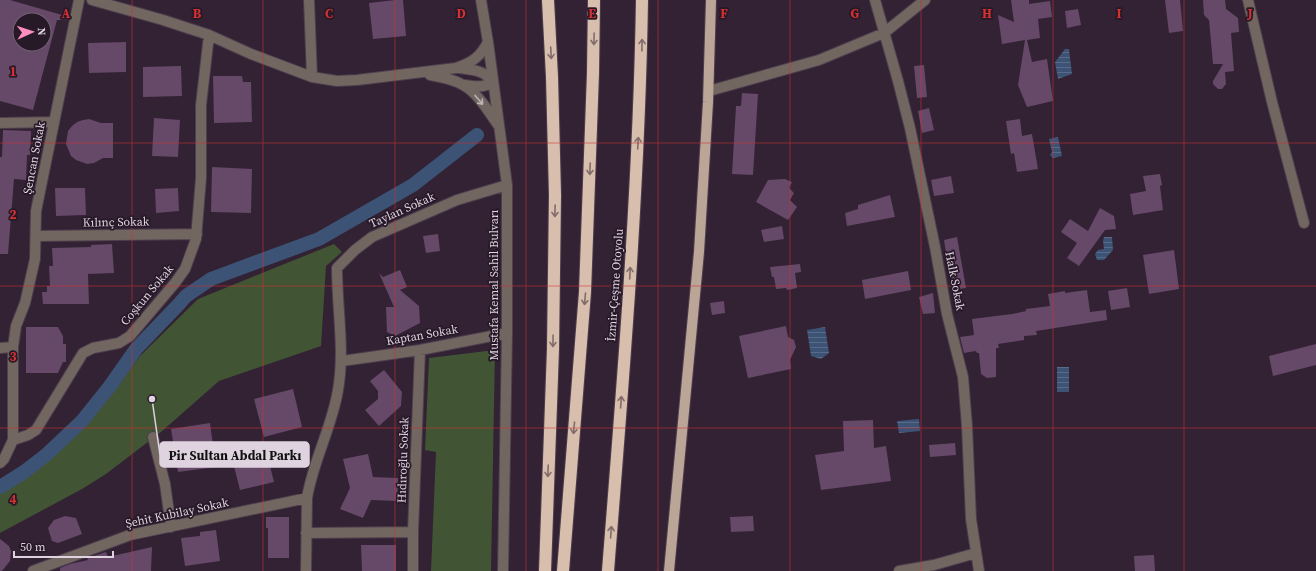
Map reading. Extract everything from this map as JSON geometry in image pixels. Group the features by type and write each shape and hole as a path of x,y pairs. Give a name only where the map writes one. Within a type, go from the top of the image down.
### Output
{"highway":[{"path":"546,571 555,194 552,77 548,0"},
{"path":"563,571 585,292 593,73 594,0"},
{"name":"İzmir-Çeşme Otoyolu","path":"608,571 629,299 641,84 642,0"}],"main road":[{"path":"669,571 699,252 709,91 711,0"}],"street":[{"name":"Şencan Sokak","path":"13,440 13,347 16,326 25,303 35,259 36,211 79,0"},
{"path":"92,0 209,35 251,54 312,77 337,81 456,68 469,63 478,57 488,42"},
{"path":"309,0 312,77"},
{"name":"Mustafa Kemal Sahil Bulvarı","path":"481,0 507,185 508,333 503,571"},
{"name":"Halk Sokak","path":"875,0 898,81 913,142 935,246 947,314 963,377 967,426 971,519 979,571"},
{"path":"709,91 819,60 884,33 925,0"},
{"path":"1248,0 1272,102 1304,223"},
{"name":"Coşkun Sokak","path":"13,440 28,435 36,430 83,353 93,348 119,343 130,336 185,269 197,234 201,178 200,105 209,35"},
{"path":"420,73 454,80 465,85 482,87 489,85 493,81 486,74 456,68"},
{"path":"465,85 478,98 499,127"},
{"path":"0,123 54,122"},
{"name":"Taylan Sokak","path":"342,361 337,293 337,268 355,250 372,237 457,200 507,185"},
{"name":"Kılınç Sokak","path":"36,236 197,234"},
{"name":"Kaptan Sokak","path":"342,361 420,350 508,333"},
{"path":"0,348 13,347"},
{"name":"Hıdıroğlu Sokak","path":"414,571 413,532 420,350"},
{"path":"306,571 307,498 309,486 331,419 338,390 342,361"},
{"path":"153,437 166,484 171,527"},
{"path":"0,462 4,458 13,440"},
{"name":"Şehit Kubilay Sokak","path":"33,571 130,535 307,498"},
{"path":"306,533 413,532"},
{"path":"899,571 934,565 976,553"}],"green space":[{"path":"334,244 342,252 326,266 321,346 219,381 161,432 106,474 82,489 0,533 0,494 93,418 140,356 198,299"},
{"path":"495,350 491,571 431,571 436,452 425,450 429,358"}],"water":[{"path":"1065,49 1069,49 1072,74 1058,79 1055,62"},
{"path":"1058,137 1062,156 1053,158 1050,155 1052,152 1049,139"},
{"path":"1104,237 1112,237 1113,250 1104,260 1097,260 1095,254 1098,250 1104,249"},
{"path":"825,327 829,353 821,359 811,356 807,330"},
{"path":"1057,367 1069,367 1069,392 1057,392"},
{"path":"919,419 920,431 899,433 897,421"}],"building":[{"path":"0,0 10,0 52,12 12,12 12,52 48,52 33,110 0,101"},
{"path":"403,0 406,36 373,39 369,3"},
{"path":"1011,0 1029,0 1029,4 1050,1 1052,17 1038,19 1040,38 1027,40 1032,62 1047,59 1053,101 1027,107 1018,85 1025,40 1002,44 998,15 1014,22"},
{"path":"1165,0 1180,0 1183,31 1169,33"},
{"path":"1203,0 1225,0 1226,9 1238,18 1239,32 1231,33 1234,71 1225,72 1226,84 1222,89 1218,89 1213,84 1213,81 1223,64 1213,64 1209,20 1204,15"},
{"path":"1078,9 1081,25 1067,28 1065,11"},
{"path":"52,12 69,17 68,20 57,20 52,39"},
{"path":"126,42 126,72 89,73 88,43"},
{"path":"924,65 927,97 917,98 914,66"},
{"path":"181,66 182,96 143,97 143,67"},
{"path":"213,76 242,76 243,82 251,82 252,122 214,123"},
{"path":"742,93 758,94 753,175 732,174 736,106 741,106"},
{"path":"929,108 934,130 922,133 918,111"},
{"path":"154,118 180,120 178,157 152,156"},
{"path":"89,119 101,123 113,123 113,158 103,158 94,163 87,164 76,160 71,156 66,144 68,131 77,122"},
{"path":"1020,119 1022,136 1032,134 1038,169 1017,172 1014,153 1011,154 1006,121"},
{"path":"3,130 31,131 30,155 27,155 26,180 14,179 8,254 0,254 0,157 2,157"},
{"path":"212,167 252,169 251,213 211,212"},
{"path":"1160,174 1163,210 1133,215 1130,194 1146,191 1143,176"},
{"path":"951,176 954,193 934,196 931,180"},
{"path":"785,179 792,182 789,188 794,193 790,200 797,207 788,220 756,202 768,180"},
{"path":"55,188 85,188 86,215 56,216"},
{"path":"178,188 179,211 156,213 155,189"},
{"path":"890,195 895,217 847,226 845,213 858,209 858,205"},
{"path":"1100,208 1114,216 1116,229 1105,230 1079,266 1067,258 1077,243 1061,232 1070,219 1088,231"},
{"path":"782,226 784,239 764,242 761,230"},
{"path":"438,234 440,251 426,253 423,236"},
{"path":"957,237 966,288 952,290 944,240"},
{"path":"112,244 114,273 88,274 89,304 43,304 42,292 47,292 47,286 50,286 49,266 53,266 52,248 91,247 91,245"},
{"path":"1174,250 1179,289 1149,294 1143,255"},
{"path":"800,264 801,272 795,273 797,288 787,290 786,288 776,289 774,277 772,277 770,267"},
{"path":"400,270 407,287 400,290 419,306 420,323 395,336 387,332 386,307 394,307 379,273 383,277"},
{"path":"908,271 911,290 865,299 862,280"},
{"path":"1127,288 1130,307 1111,310 1108,291"},
{"path":"1087,290 1090,312 1106,310 1107,320 1036,331 1037,335 1024,336 1024,340 998,344 999,348 996,348 996,377 987,378 981,374 979,353 976,351 964,353 960,337 974,335 972,319 1012,314 1026,311 1026,309 1050,306 1048,294 1065,291 1065,293"},
{"path":"933,293 935,313 923,314 919,297"},
{"path":"724,301 725,313 712,315 710,303"},
{"path":"786,326 788,337 794,340 796,347 790,360 791,369 748,378 739,336"},
{"path":"26,327 58,327 63,336 63,344 66,344 66,362 63,362 58,373 26,373"},
{"path":"1316,344 1316,365 1273,376 1269,356"},
{"path":"384,370 402,392 401,406 379,426 365,410 378,399 378,391 370,381"},
{"path":"293,389 302,427 264,437 254,399"},
{"path":"873,420 874,448 886,446 891,481 821,490 815,455 844,451 843,421"},
{"path":"210,423 216,467 178,472 171,429"},
{"path":"955,443 956,455 930,457 929,445"},
{"path":"368,454 373,477 398,478 397,501 371,500 363,518 340,509 350,488 343,459"},
{"path":"268,458 274,482 240,490 234,466"},
{"path":"65,516 76,518 82,534 58,543 52,541 48,528 54,520"},
{"path":"753,516 754,531 731,532 730,517"},
{"path":"266,517 289,517 289,558 268,558 268,528 266,528"},
{"path":"216,530 220,561 185,566 181,538 200,536 200,532"},
{"path":"0,539 9,546 11,551 10,561 2,571 0,571"},
{"path":"361,545 396,545 396,571 362,571"},
{"path":"152,547 151,571 60,571 60,568 88,560 87,558 106,552 108,557"},
{"path":"1154,555 1155,571 1135,571 1134,556"}],"waterway":[{"path":"0,487 24,472 46,455 82,421 110,386 136,349 186,296 211,279 319,239 413,185 477,135"}],"place":[{"name":"Pir Sultan Abdal Parkı","path":"152,399"}]}
